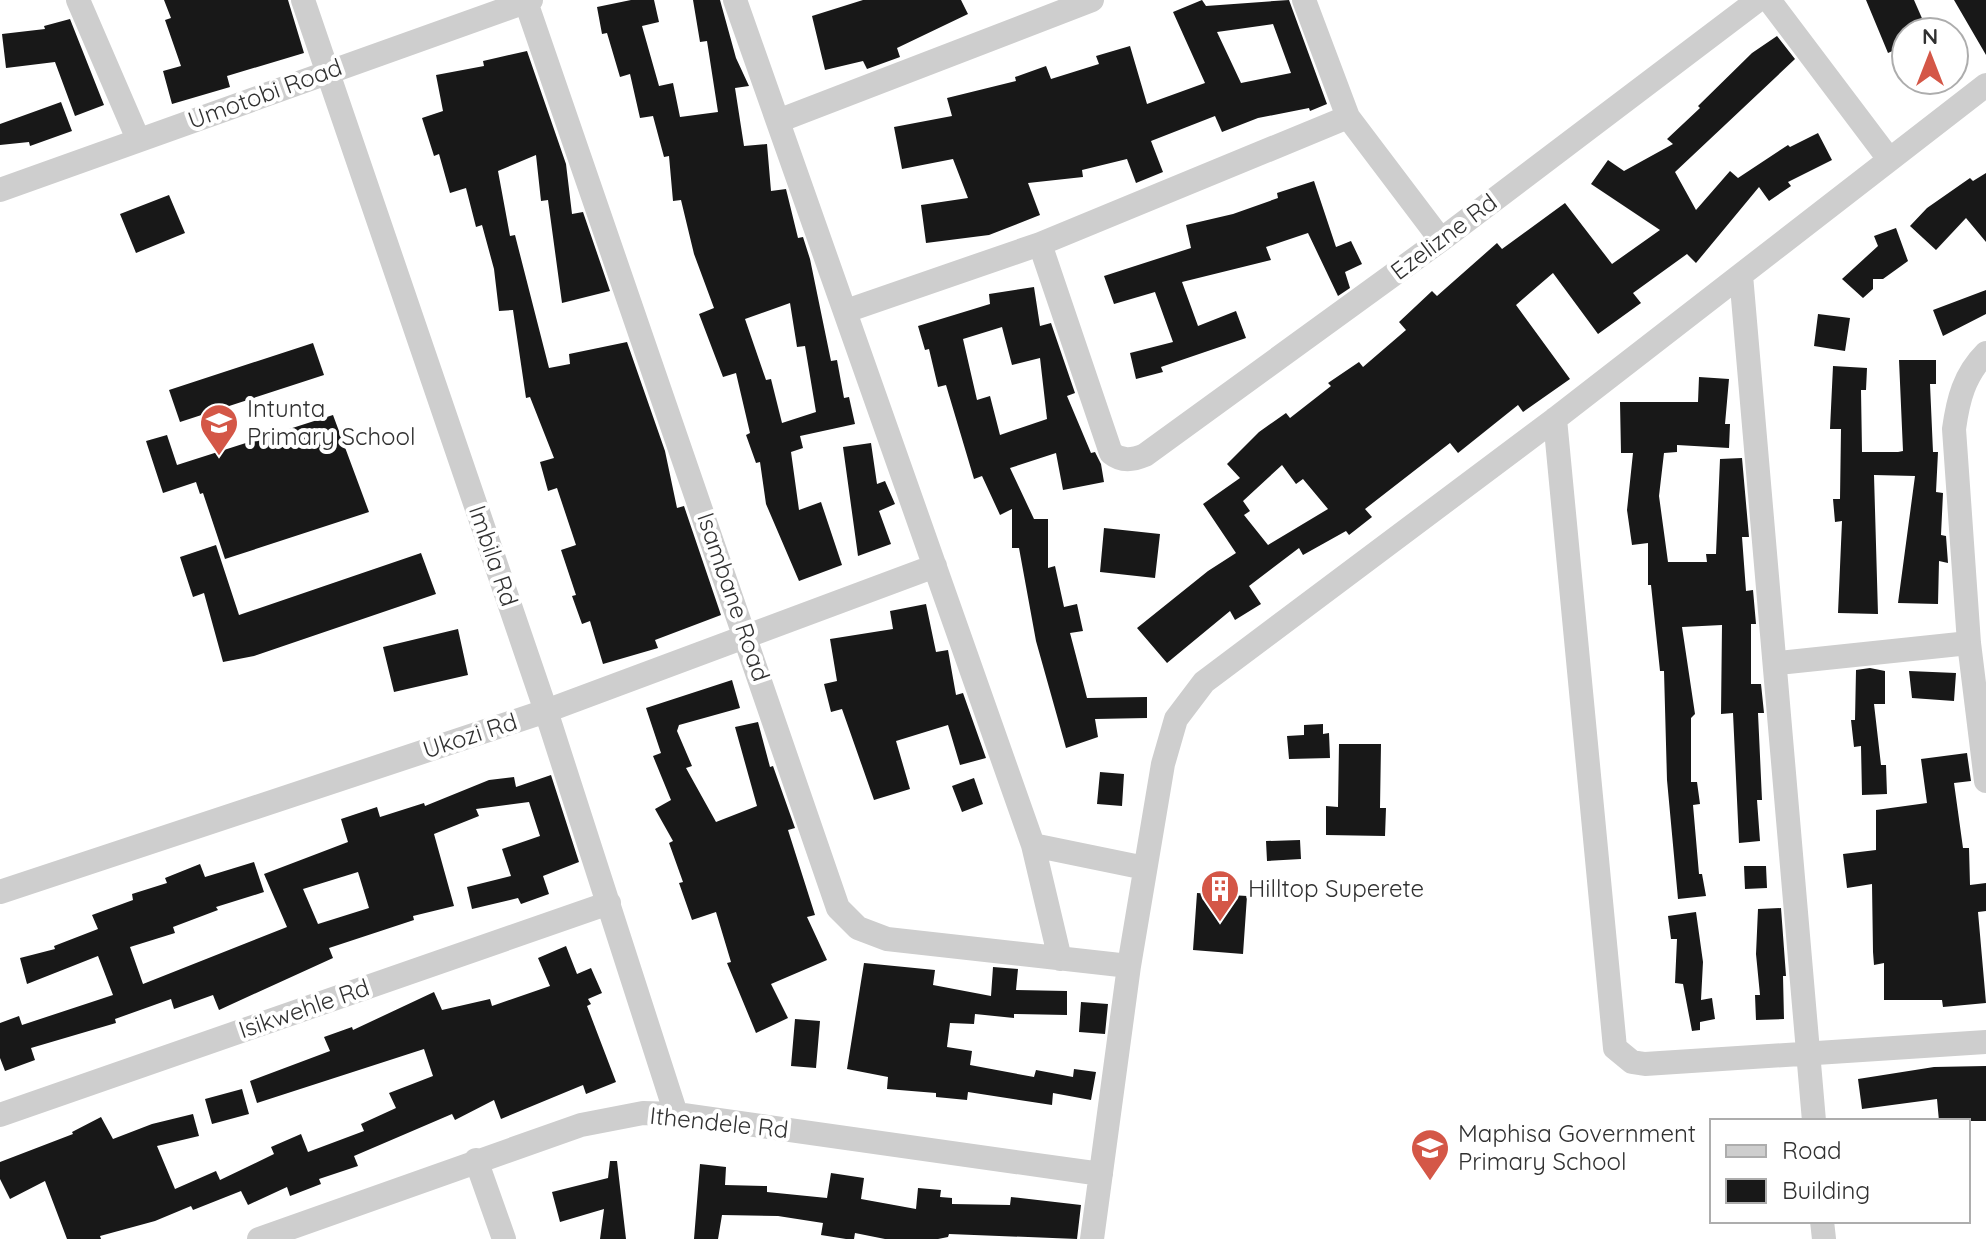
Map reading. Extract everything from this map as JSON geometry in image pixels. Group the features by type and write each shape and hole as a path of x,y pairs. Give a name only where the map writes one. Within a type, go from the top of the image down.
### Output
{"street":[{"path":"78,0 138,139"},
{"name":"Imbila Rd","path":"303,0 546,711 676,1114"},
{"path":"735,0 1033,845 1060,959"},
{"path":"778,121 1092,0"},
{"path":"1304,0 1348,117 1441,240"},
{"name":"Ezelizne Rd","path":"1040,244 1111,453 1122,459 1145,455 1441,240 1758,0"},
{"path":"1769,0 1889,159"},
{"name":"Umotobi Road","path":"0,190 529,1"},
{"name":"Isambane Road","path":"529,1 838,908 858,928 887,939 1129,966"},
{"path":"1092,1239 1129,966 1163,764 1176,719 1204,682 1555,419 1986,85"},
{"path":"846,311 1040,244 1348,117"},
{"path":"1741,275 1778,663 1814,1119"},
{"path":"1986,353 1967,376 1958,401 1954,429 1976,604 1969,643 1986,781"},
{"path":"1555,419 1615,1048 1632,1062 1645,1064 1986,1042"},
{"name":"Ukozi Rd","path":"0,892 546,711 935,566"},
{"path":"1778,663 1969,643"},
{"path":"1033,845 1145,868"},
{"name":"Isikwehle Rd","path":"0,1115 609,903"},
{"name":"Ithendele Rd","path":"259,1239 291,1234 476,1160 593,1122 643,1113 676,1114 1101,1174"},
{"path":"476,1160 504,1239"}],"building":[{"path":"164,0 288,0 304,53 227,76 230,87 172,104 163,71 181,66 165,20 171,18"},
{"path":"631,0 654,0 659,22 642,26 659,86 673,83 680,117 718,112 707,41 700,42 693,0 720,0 736,58 749,86 735,88 744,146 767,144 771,191 786,189 798,238 803,237 810,259 831,361 837,360 844,398 849,397 855,424 800,436 803,448 791,452 799,510 821,502 842,565 799,581 766,504 760,462 756,463 746,435 750,433 736,373 723,377 699,314 714,308 694,254 681,200 673,201 669,156 664,157 653,116 640,118 630,74 620,77 607,33 602,34 597,7","holes":["790,303 797,347 805,346 816,412 782,423 771,379 766,380 745,319"]},
{"path":"863,0 961,0 968,14 897,48 900,57 867,69 863,61 825,70 812,16"},
{"path":"1202,0 1206,6 1289,0 1327,104 1310,111 1309,108 1258,118 1222,132 1215,116 1151,141 1163,172 1136,183 1127,159 1082,170 1083,177 1028,183 1040,215 989,235 926,243 921,205 968,198 953,159 902,169 894,127 952,116 947,98 1016,81 1015,77 1046,66 1051,79 1099,64 1096,56 1130,46 1147,104 1205,83 1173,12","holes":["1273,24 1291,73 1241,83 1217,32"]},
{"path":"1866,0 1914,0 1921,16 1890,16 1888,53"},
{"path":"1954,0 1986,0 1986,55 1970,28 1970,16 1963,16"},
{"path":"70,19 104,105 75,116 55,62 6,68 2,34 45,29 44,26"},
{"path":"1777,36 1795,59 1675,172 1696,210 1730,171 1738,178 1788,145 1790,147 1818,133 1832,160 1788,182 1791,186 1769,201 1759,187 1696,263 1687,254 1633,293 1641,303 1598,334 1553,273 1516,305 1570,379 1523,412 1518,405 1458,453 1450,443 1365,509 1372,517 1349,535 1346,531 1303,555 1299,548 1249,586 1261,604 1235,620 1230,611 1167,663 1137,628 1208,571 1236,553 1203,504 1240,478 1227,464 1259,432 1286,413 1290,418 1331,386 1328,383 1359,362 1363,367 1406,330 1399,322 1432,291 1437,296 1497,243 1502,249 1565,203 1612,264 1660,230 1591,184 1608,160 1624,171 1673,144 1667,139 1752,53","holes":["1282,465 1296,484 1303,479 1328,509 1268,545 1244,515 1250,511 1243,501"]},
{"path":"527,51 566,164 572,214 583,212 610,291 562,303 548,200 541,201 536,155 498,171 510,236 515,235 549,368 570,364 569,354 627,342 665,451 677,508 684,506 721,615 655,640 658,648 603,664 590,621 582,624 572,596 576,595 561,550 576,545 557,488 548,491 540,462 554,458 530,397 526,398 513,310 499,311 494,269 482,225 476,227 466,188 450,193 439,154 434,156 422,118 443,111 436,75 484,66 483,61"},
{"path":"61,102 72,131 30,146 29,142 0,145 0,124"},
{"path":"1986,173 1986,242 1966,218 1936,250 1910,226 1927,208 1970,178 1973,181"},
{"path":"1314,181 1336,247 1351,241 1362,264 1345,272 1350,288 1338,296 1308,233 1266,247 1271,260 1182,282 1198,326 1236,311 1246,338 1161,367 1163,372 1136,379 1130,353 1173,342 1155,292 1114,304 1104,276 1191,248 1186,225 1233,214 1278,198 1277,193"},
{"path":"169,195 185,233 136,253 120,214"},
{"path":"1896,228 1908,261 1883,279 1873,279 1873,289 1863,298 1842,279 1878,246 1874,236"},
{"path":"1034,287 1040,326 1051,323 1075,393 1067,396 1091,453 1095,452 1101,464 1104,482 1063,490 1056,453 1010,468 1034,519 1048,519 1048,568 1055,566 1064,607 1077,604 1083,631 1070,633 1087,698 1147,697 1147,718 1095,719 1098,737 1066,748 1036,641 1019,548 1012,548 1012,509 1000,515 982,476 974,479 946,385 938,387 929,349 925,350 918,326 990,304 989,294","holes":["1002,327 1012,365 1040,358 1047,419 1000,435 990,396 977,400 963,339"]},
{"path":"1986,290 1986,314 1943,336 1933,310"},
{"path":"1818,314 1850,318 1845,351 1814,346"},
{"path":"313,343 324,375 180,422 169,390"},
{"path":"1899,360 1936,360 1936,384 1930,384 1933,452 1938,452 1936,492 1943,493 1941,535 1946,536 1948,563 1939,561 1938,604 1898,603 1915,476 1874,475 1878,614 1838,613 1842,521 1835,522 1833,499 1840,499 1841,429 1830,429 1833,366 1867,368 1866,390 1861,390 1862,452 1898,452 1903,451"},
{"path":"1699,377 1729,379 1725,424 1730,424 1729,448 1677,445 1677,452 1664,453 1659,496 1668,562 1707,562 1706,554 1716,554 1720,459 1742,458 1749,537 1742,537 1746,591 1753,590 1756,624 1751,624 1751,684 1761,684 1764,713 1758,713 1762,800 1757,800 1760,841 1739,843 1733,713 1721,714 1722,625 1682,627 1695,714 1691,718 1691,782 1697,782 1700,804 1693,805 1699,874 1702,874 1706,896 1678,899 1667,780 1664,671 1660,671 1651,585 1648,585 1648,543 1632,545 1627,510 1633,453 1621,453 1620,402 1698,402"},
{"path":"333,415 369,512 225,559 203,493 200,494 196,482 163,493 146,441 167,435 177,465"},
{"path":"871,443 877,484 885,481 895,504 879,511 891,544 858,556 843,447"},
{"path":"1104,528 1160,534 1155,578 1100,572"},
{"path":"216,545 239,615 421,553 436,594 254,656 223,662 204,593 193,597 180,557"},
{"path":"926,604 936,652 948,650 956,695 963,693 986,758 960,765 948,725 896,741 910,789 874,800 842,709 831,712 824,684 837,681 830,639 893,629 890,611"},
{"path":"458,629 468,675 394,692 383,647"},
{"path":"1870,668 1885,671 1885,704 1874,704 1881,765 1886,765 1887,794 1862,795 1861,746 1854,747 1851,720 1855,720 1856,670"},
{"path":"1909,671 1956,673 1954,701 1912,698"},
{"path":"732,680 740,708 679,725 677,731 692,766 686,768 716,822 757,806 735,727 758,722 770,767 773,766 795,828 788,830 815,915 807,917 827,960 771,984 788,1018 756,1033 727,963 731,962 716,912 692,920 679,883 683,882 669,843 673,841 655,809 671,800 653,756 661,753 646,708"},
{"path":"1323,724 1323,734 1329,733 1330,758 1289,759 1287,736 1304,735 1304,725"},
{"path":"1339,744 1381,744 1380,808 1386,808 1385,836 1326,835 1326,806 1338,807"},
{"path":"1967,753 1971,781 1954,783 1963,848 1969,848 1970,885 1986,883 1986,911 1978,912 1986,1003 1943,1007 1942,1000 1884,1000 1884,963 1874,965 1872,884 1847,888 1843,854 1876,850 1876,810 1927,803 1921,759"},
{"path":"1100,772 1124,774 1122,806 1097,804"},
{"path":"551,775 579,862 543,876 549,894 521,904 518,898 472,909 467,887 511,876 502,849 540,836 529,802 476,809 479,816 434,834 454,906 413,916 414,920 329,948 333,958 219,1010 213,995 174,1009 171,999 115,1019 116,1023 31,1048 35,1060 5,1071 0,1058 0,1023 19,1016 22,1025 113,995 98,956 27,984 20,958 55,949 54,946 98,929 92,915 133,900 132,894 167,883 165,878 200,864 205,877 254,862 264,892 216,907 218,910 173,927 175,933 130,947 143,984 287,927 264,874 348,842 341,819 377,807 380,817 424,803 425,806 489,780 514,777 516,787","holes":["358,872 369,908 318,924 303,889"]},
{"path":"974,778 983,804 962,812 952,786"},
{"path":"1300,840 1301,859 1267,861 1266,841"},
{"path":"1744,866 1766,866 1767,888 1745,889"},
{"name":"Hilltop Superete","path":"1197,893 1247,896 1243,954 1193,950"},
{"path":"1781,908 1786,976 1783,976 1784,1019 1756,1020 1755,995 1760,995 1756,954 1758,909"},
{"path":"1696,912 1703,962 1701,1000 1712,998 1715,1019 1700,1022 1700,1030 1692,1031 1683,984 1675,983 1677,939 1671,939 1668,916"},
{"path":"566,946 577,974 591,968 602,993 588,999 591,1004 587,1006 616,1082 586,1094 583,1085 501,1119 494,1100 455,1120 452,1114 354,1156 358,1166 319,1179 321,1184 290,1196 287,1187 248,1205 241,1191 193,1210 191,1206 155,1221 100,1236 101,1239 67,1239 45,1181 10,1199 0,1179 0,1162 73,1134 101,1117 113,1139 152,1124 193,1114 199,1136 157,1146 175,1189 216,1171 220,1180 274,1154 271,1147 301,1134 308,1152 364,1131 361,1124 396,1108 389,1093 433,1076 424,1049 257,1103 250,1081 330,1051 324,1037 352,1027 353,1030 434,992 442,1010 490,999 492,1006 550,986 538,958"},
{"path":"864,963 935,970 933,985 991,996 993,967 1018,969 1016,990 1067,991 1067,1015 1014,1014 1014,1018 975,1014 974,1024 950,1023 947,1047 972,1051 970,1065 1034,1077 1036,1070 1073,1077 1074,1069 1096,1072 1091,1100 1053,1093 1052,1105 968,1092 967,1100 936,1097 936,1093 887,1089 888,1077 847,1069"},
{"path":"1081,1002 1108,1004 1105,1034 1079,1032"},
{"path":"795,1019 820,1021 816,1068 791,1066"},
{"path":"1986,1066 1986,1121 1939,1119 1937,1099 1862,1109 1858,1079 1934,1067"},
{"path":"242,1089 249,1114 212,1124 205,1099"},
{"path":"610,1161 617,1161 626,1239 600,1239 604,1209 560,1222 552,1192 608,1178"},
{"path":"700,1164 726,1167 725,1185 767,1186 767,1192 827,1198 831,1173 864,1178 861,1199 916,1209 918,1188 941,1190 940,1197 952,1198 952,1204 1010,1205 1011,1197 1081,1205 1077,1239 949,1234 938,1239 885,1239 855,1233 854,1239 846,1239 821,1235 823,1223 778,1216 722,1215 718,1239 694,1239"}],"place":[{"name":"Intunta Primary School","path":"219,457"},
{"name":"Hilltop Superete","path":"1220,923"},
{"name":"Maphisa Government Primary School","path":"1430,1182"}]}
